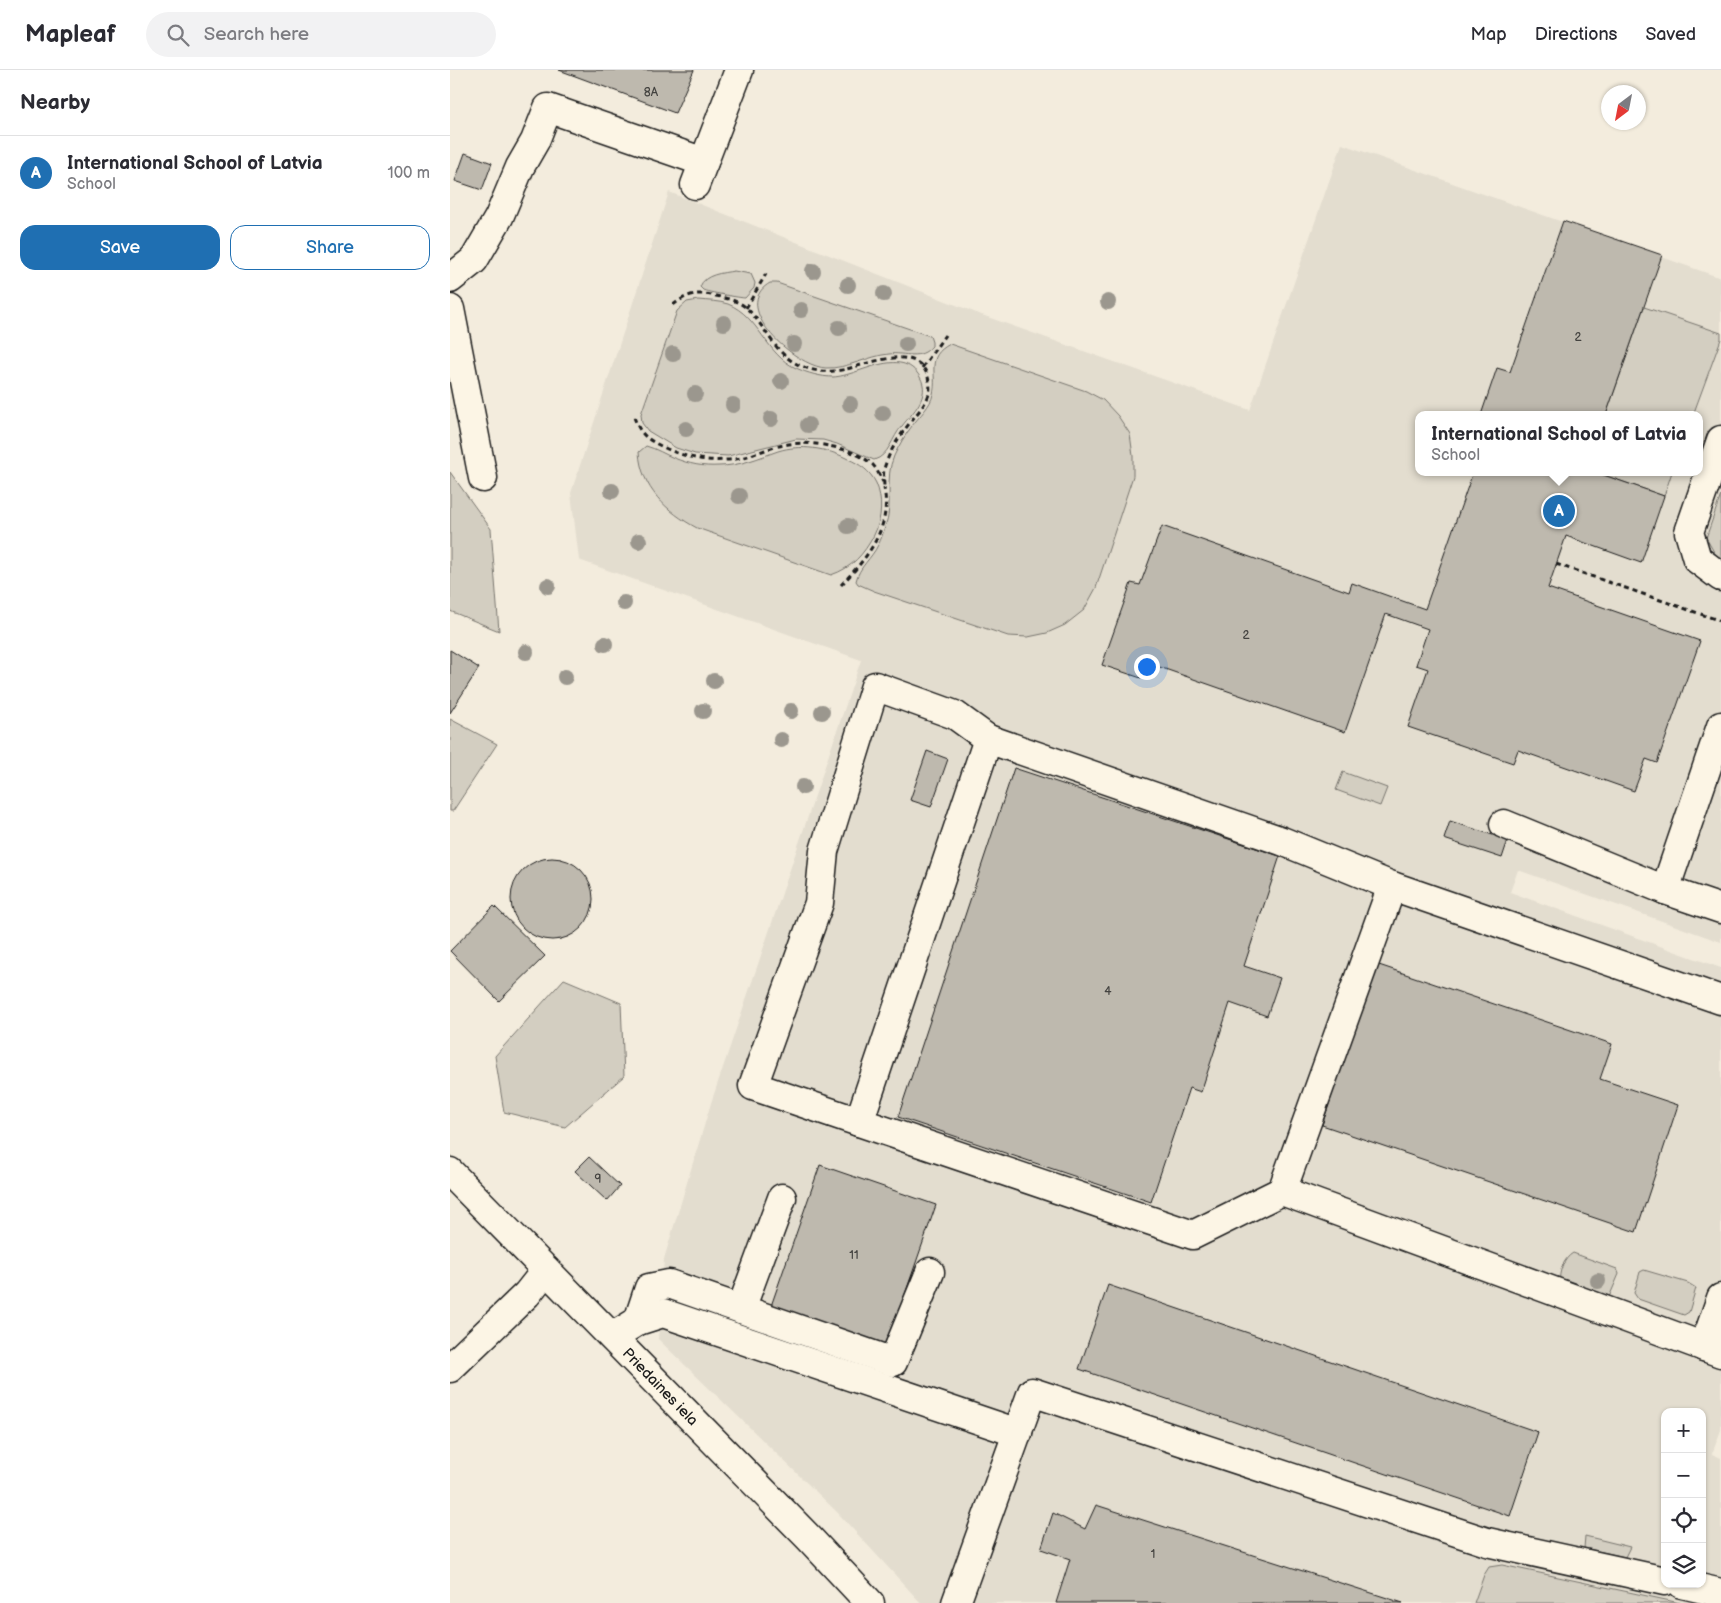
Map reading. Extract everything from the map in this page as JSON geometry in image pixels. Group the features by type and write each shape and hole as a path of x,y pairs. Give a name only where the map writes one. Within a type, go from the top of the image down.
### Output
{"street":[{"path":"450,279 474,260 499,217 520,167 535,141 548,108 699,173 739,70"},
{"path":"450,309 483,478"},
{"path":"1721,440 1689,532 1697,559 1721,577"},
{"path":"1392,886 1282,1191 1193,1235 753,1086 819,903 824,851 875,686 954,716 988,739 1282,841 1392,886 1721,1000"},
{"path":"1665,890 1721,726"},
{"path":"859,1122 988,739"},
{"path":"1504,824 1665,890 1721,909"},
{"name":"Priedaines iela","path":"450,1172 802,1531 870,1603"},
{"path":"1282,1191 1713,1350 1721,1298"},
{"path":"740,1309 782,1198"},
{"path":"450,1368 527,1294 546,1270"},
{"path":"638,1321 649,1288 669,1284 892,1362 930,1272"},
{"path":"612,1337 638,1321 663,1313 1018,1433"},
{"path":"956,1603 1032,1392 1487,1542 1661,1579"},
{"path":"1699,1588 1721,1593"}],"path":[{"path":"746,308 766,274"},
{"path":"673,305 693,294 728,298 742,305 753,314 773,344 789,359 802,367 835,372 896,357 908,359 922,368 926,372 929,382 929,393 925,403 900,436 890,454 884,471 884,488"},
{"path":"922,368 945,335"},
{"path":"634,417 638,430 646,438 682,455 704,461 748,457 780,446 817,443 840,449 873,465 882,480 886,498 886,515 881,533 860,566 841,585"},
{"path":"1556,564 1721,621"}],"shaded area":[{"path":"1342,144 1721,278 1721,942 1518,870 1510,892 1721,968 1721,1430 1712,1454 1721,1458 1721,1603 921,1603 837,1512 658,1339 664,1259 711,1103 861,660 579,560 571,493 669,192 979,314 1250,410"},
{"path":"734,271 751,274 755,283 754,288 745,298 710,292 700,287 705,279"},
{"path":"770,283 777,283 930,336 932,346 927,351 917,355 881,355 834,368 813,365 784,347 761,320 757,306 759,294"},
{"path":"698,300 725,303 739,310 755,326 777,354 796,368 809,373 833,377 879,365 902,363 912,368 920,377 923,384 922,397 887,450 883,455 874,460 823,440 796,439 728,456 695,454 676,448 648,431 642,423 641,414 677,311 687,302"},
{"path":"1644,307 1721,333 1721,339 1694,411 1607,411"},
{"path":"950,344 1086,391 1103,400 1118,416 1130,434 1133,476 1096,588 1084,610 1065,625 1047,633 1028,637 1008,636 874,591 858,584 856,581 860,571 879,543 888,518 890,473 894,456 907,433 930,403 934,386 935,360 942,349"},
{"path":"646,446 685,462 707,466 734,465 778,451 795,448 813,448 840,455 868,471 876,483 881,502 877,529 857,559 831,575 697,528 666,506 650,488 641,465 639,452"},
{"path":"450,472 491,529 499,631 450,611"},
{"path":"1606,476 1671,476 1664,496"},
{"path":"1721,495 1721,561 1706,538"},
{"path":"450,719 497,744 453,811 450,811"},
{"path":"1343,772 1387,788 1380,806 1336,790"},
{"path":"564,979 621,1003 624,1076 565,1127 504,1112 495,1056"},
{"path":"1573,1253 1617,1269 1619,1274 1610,1295 1606,1299 1560,1282 1562,1266"},
{"path":"1644,1270 1688,1283 1696,1288 1689,1312 1684,1315 1638,1299 1634,1293 1640,1272"},
{"path":"1585,1536 1630,1547 1625,1557 1584,1548"},
{"path":"1502,1565 1680,1603 1474,1603 1484,1575 1489,1567"}],"building":[{"path":"559,70 694,70 675,113"},
{"path":"465,153 492,163 482,190 455,181"},
{"path":"1563,221 1662,255 1607,411 1482,411 1497,368 1510,372"},
{"path":"1472,476 1606,476 1664,496 1641,563 1566,536 1548,588 1700,641 1657,763 1646,759 1634,791 1518,750 1513,763 1408,727 1428,669 1416,665 1428,629 1386,614 1345,732 1145,662 1141,678 1102,665 1131,583 1140,585 1162,526 1349,592 1352,583 1425,609"},
{"path":"450,650 479,668 450,713"},
{"path":"927,751 948,759 931,807 910,800"},
{"path":"1014,768 1280,856 1244,966 1280,978 1267,1016 1230,1003 1201,1092 1189,1088 1151,1202 898,1117"},
{"path":"1450,821 1508,840 1502,858 1444,839"},
{"path":"544,858 560,858 575,865 586,876 593,891 590,915 581,928 560,940 544,940 529,933 518,922 511,907 511,891 518,876 529,865"},
{"path":"494,906 545,956 499,1001 450,951"},
{"path":"1376,964 1612,1044 1600,1079 1678,1105 1636,1232 1322,1125"},
{"path":"589,1157 620,1186 607,1201 575,1171"},
{"path":"820,1165 936,1205 887,1346 771,1306"},
{"path":"1108,1285 1538,1432 1510,1516 1079,1369"},
{"path":"1096,1505 1403,1603 1056,1603 1070,1559 1041,1549 1053,1513 1085,1529"}],"place":[{"name":"International School of Latvia","path":"1559,511"}]}
